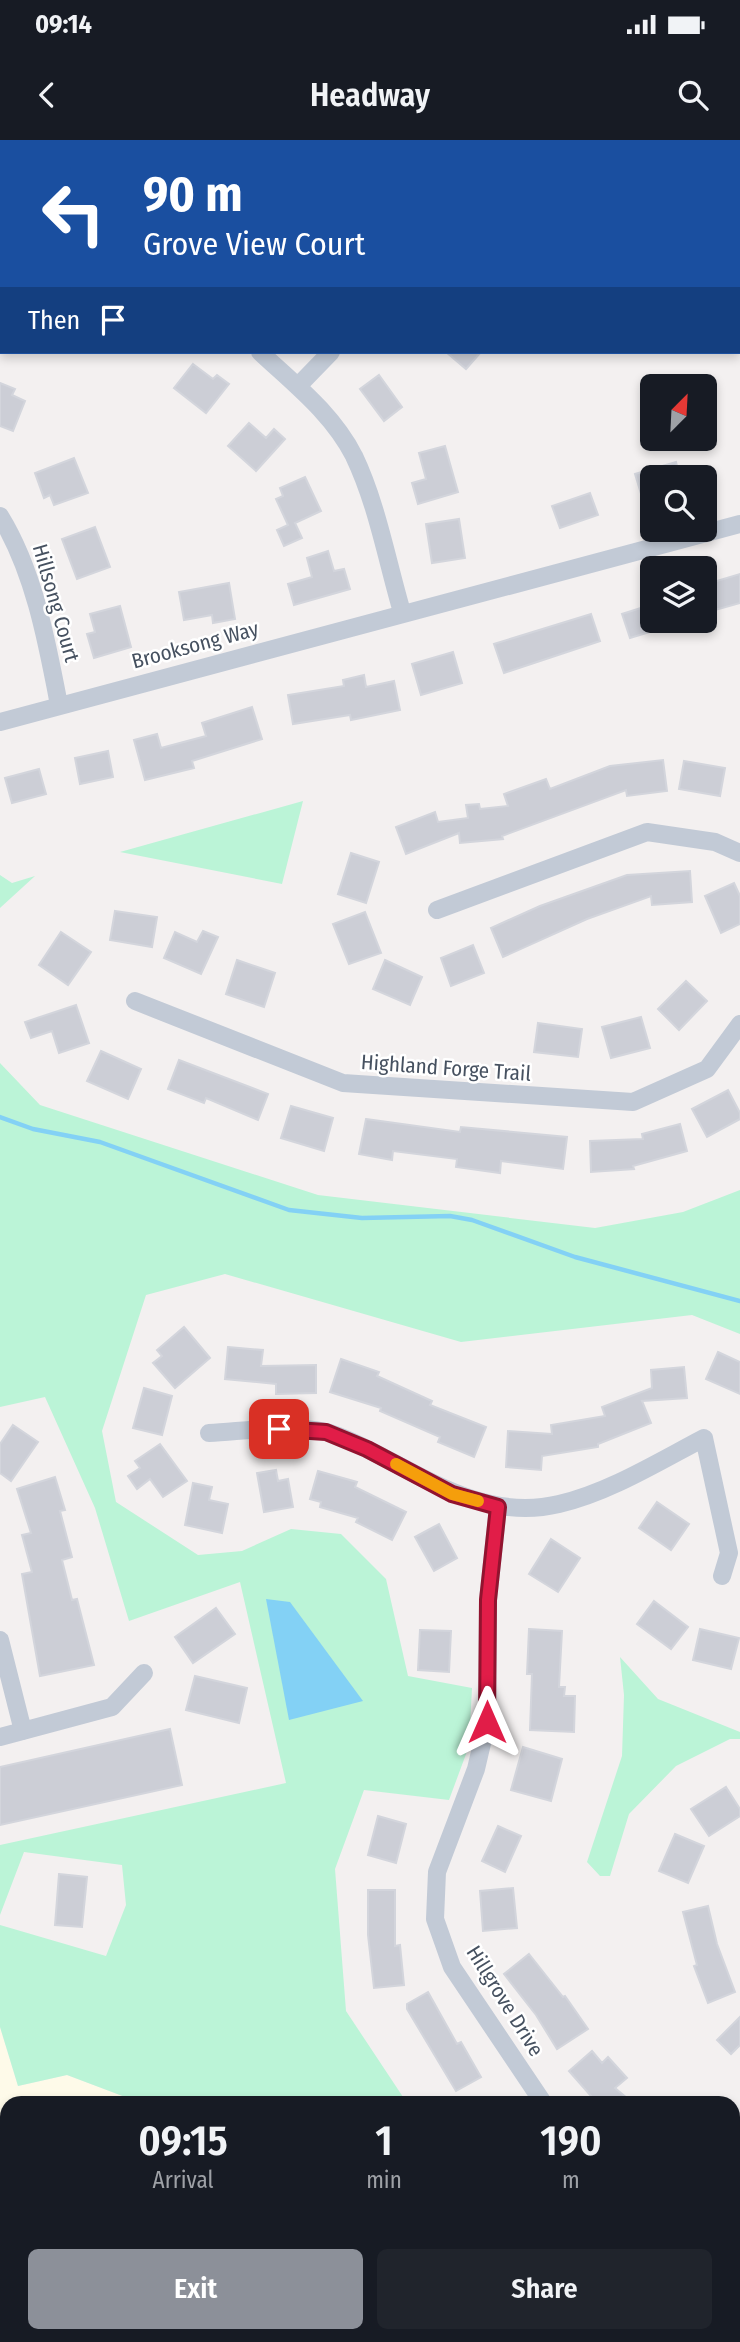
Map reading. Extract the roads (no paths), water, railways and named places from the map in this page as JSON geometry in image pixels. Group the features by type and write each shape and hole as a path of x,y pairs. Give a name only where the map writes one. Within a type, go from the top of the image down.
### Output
{"street":[{"path":"262,354 299,385 324,412 353,455 402,612"},
{"path":"299,385 329,354"},
{"name":"Hillsong Court","path":"0,516 13,537 29,581 59,705"},
{"name":"Brooksong Way","path":"0,722 402,612 740,524"},
{"path":"438,910 647,832 715,842 740,853"},
{"name":"Highland Forge Trail","path":"135,1001 343,1083 632,1102 707,1069 740,1024"},
{"path":"209,1433 279,1429 326,1432 367,1449 452,1494 498,1507 559,1505 618,1482 704,1438 729,1553 722,1576"},
{"name":"Hillgrove Drive","path":"498,1507 488,1600 487,1722 476,1769 437,1872 435,1919 452,1966 539,2096"},
{"path":"0,1640 23,1731"},
{"path":"0,1737 113,1707 144,1673"}],"water":[{"path":"266,1599 290,1602 363,1701 289,1720"}],"waterway":[{"path":"0,1117 33,1129 100,1142 289,1210 362,1218 450,1216 472,1220 575,1257 740,1301"}]}
